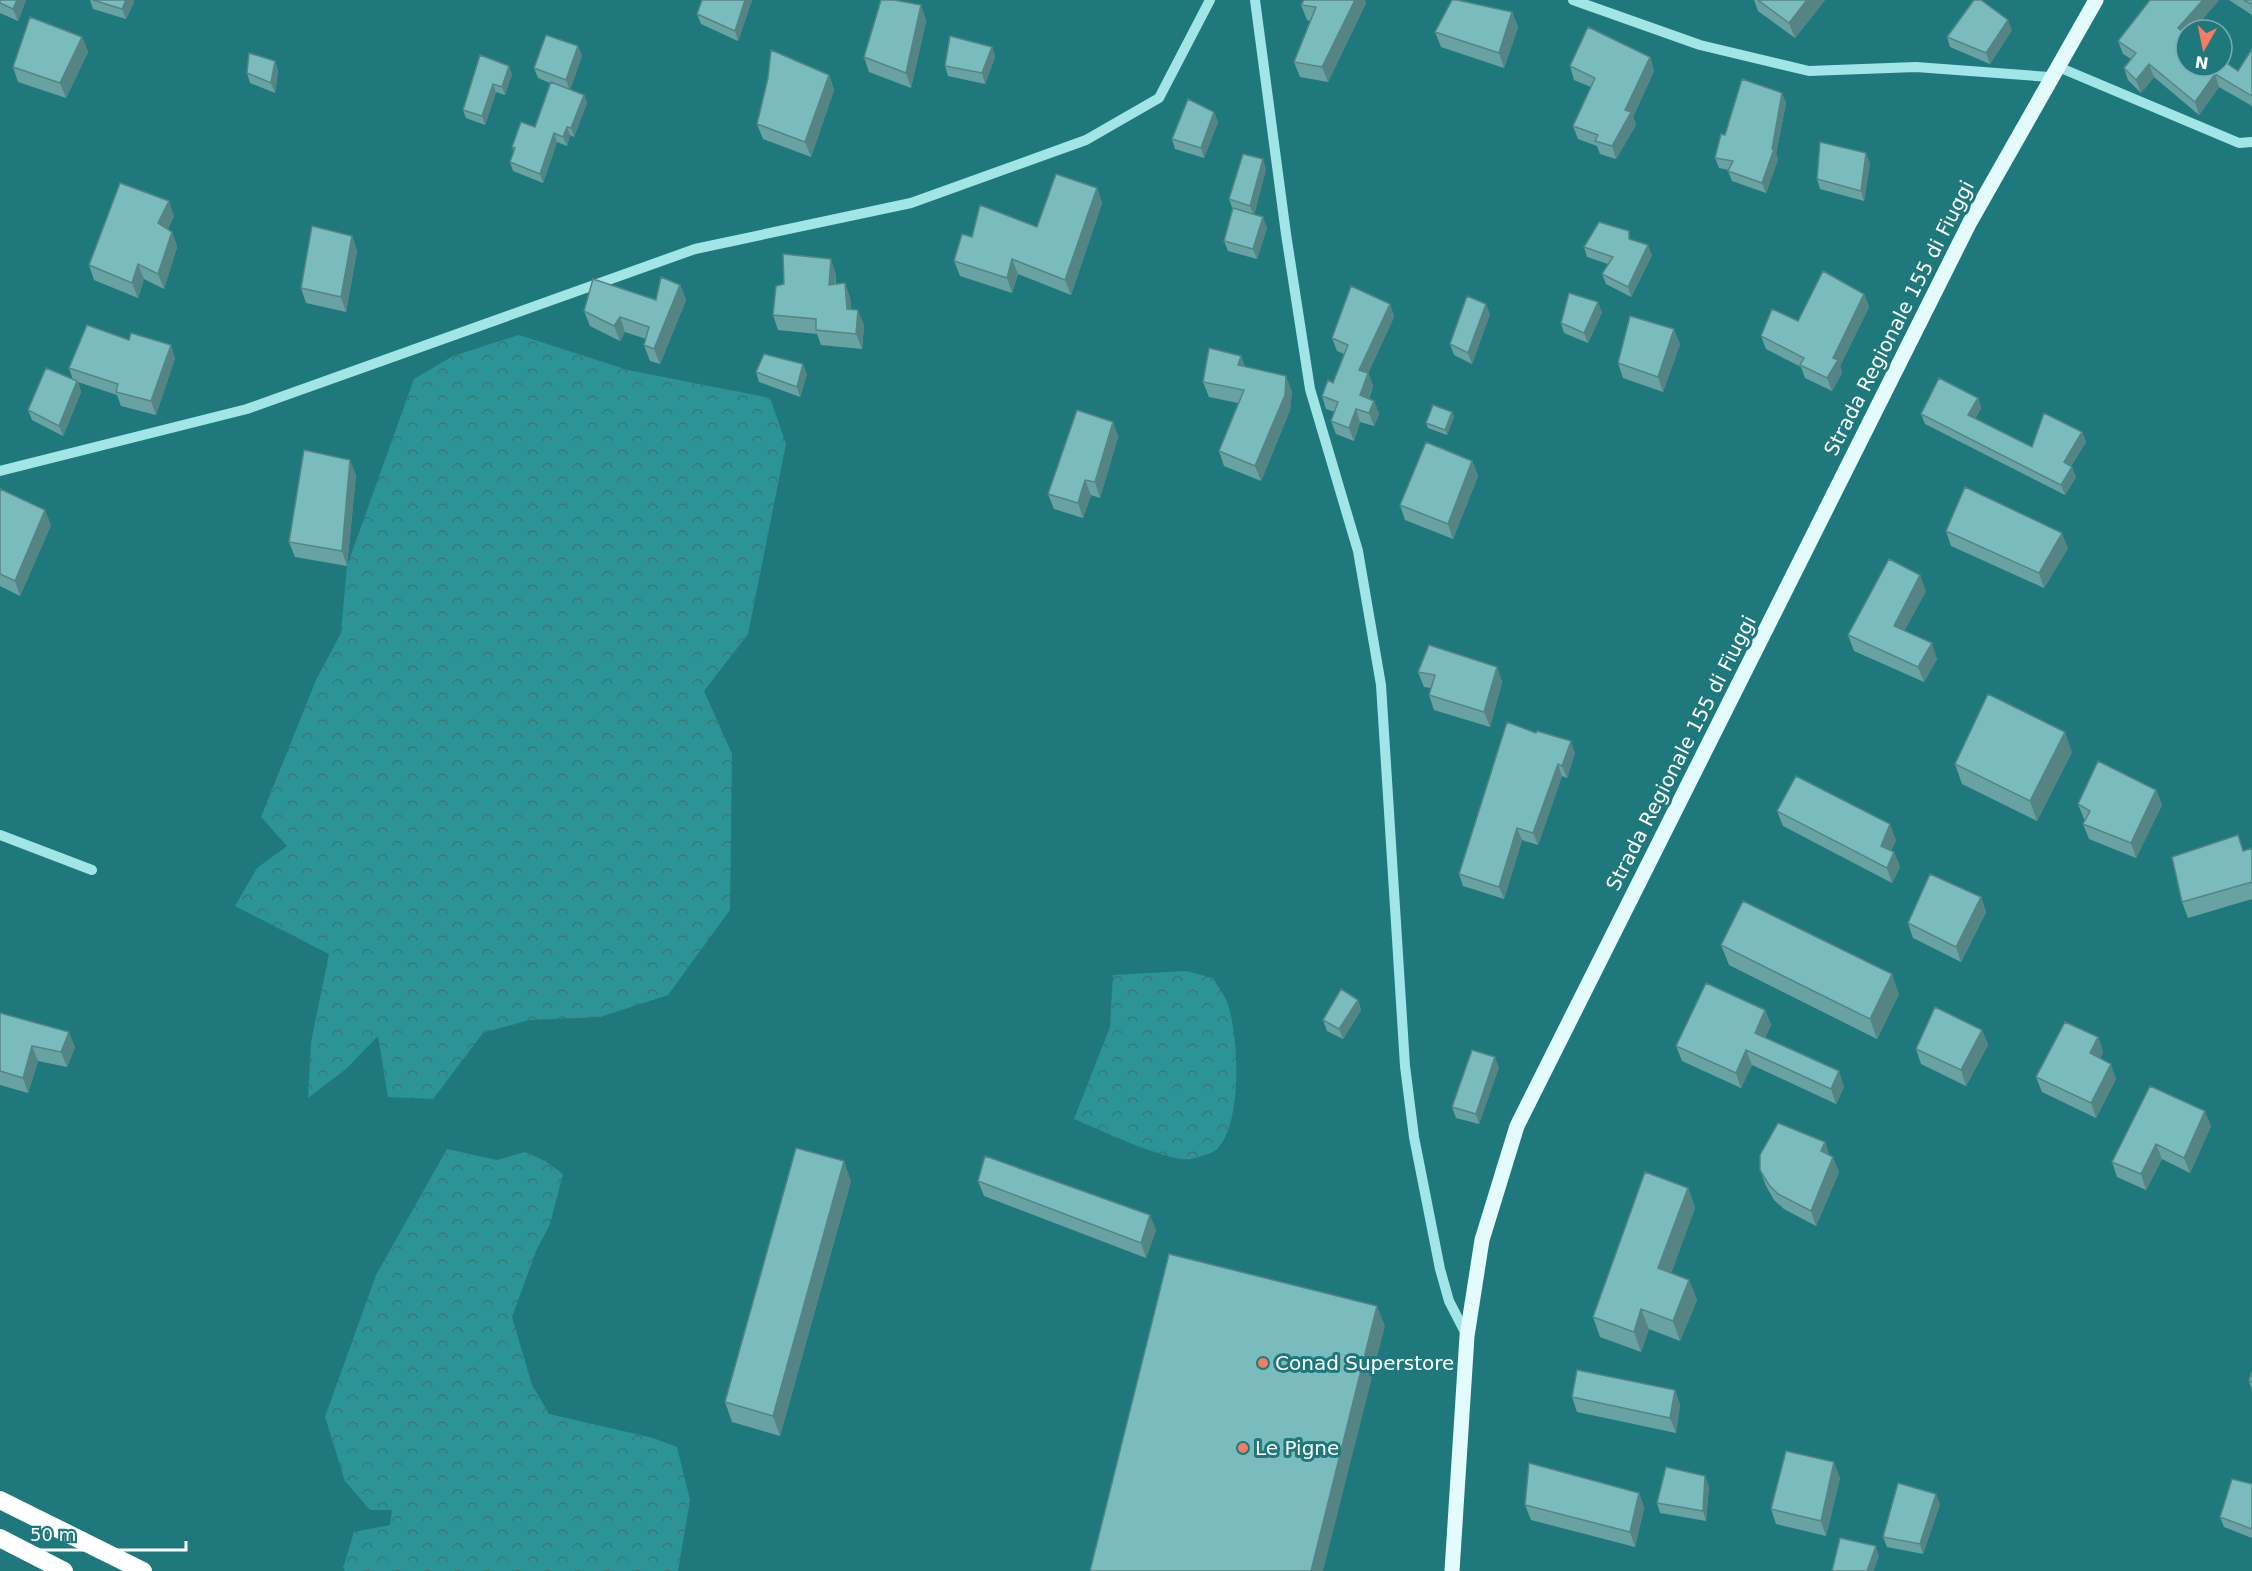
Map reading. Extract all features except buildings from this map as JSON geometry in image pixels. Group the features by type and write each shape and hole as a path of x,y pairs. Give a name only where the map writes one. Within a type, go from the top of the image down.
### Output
{"highway":[{"path":"0,1500 143,1571"},
{"path":"0,1538 64,1571"}],"main road":[{"name":"Strada Regionale 155 di Fiuggi","path":"1452,1571 1467,1336 1482,1240 1517,1126 1970,222 2053,72 2096,0"}],"street":[{"path":"0,471 247,409 695,249 911,203 1086,140 1159,98 1210,0"},
{"path":"1255,0 1286,234 1310,389 1358,551 1381,685 1405,1066 1414,1137 1427,1214 1443,1279 1449,1301 1467,1336"},
{"path":"1573,0 1700,45 1809,71 1916,67 2053,72 2239,143 2252,142"},
{"path":"0,835 92,870"}],"green space":[{"path":"519,335 628,370 770,398 786,444 748,634 704,691 732,754 730,910 668,995 600,1017 529,1020 483,1033 433,1099 388,1097 378,1036 346,1069 308,1098 311,1042 329,954 235,906 257,868 287,846 261,817 316,680 341,633 347,566 414,379 453,356"},
{"path":"1186,971 1213,978 1227,1002 1234,1035 1236,1078 1231,1120 1225,1137 1217,1149 1191,1159 1181,1159 1151,1151 1074,1119 1110,1027 1113,975"},
{"path":"447,1149 497,1160 525,1152 545,1161 563,1174 550,1224 536,1251 512,1317 532,1385 549,1414 653,1438 677,1447 690,1500 678,1571 345,1571 343,1568 354,1532 390,1525 392,1510 370,1510 345,1481 325,1417 376,1275"}],"place":[{"name":"Conad Superstore","path":"1263,1363"},
{"name":"Le Pigne","path":"1243,1448"}]}
